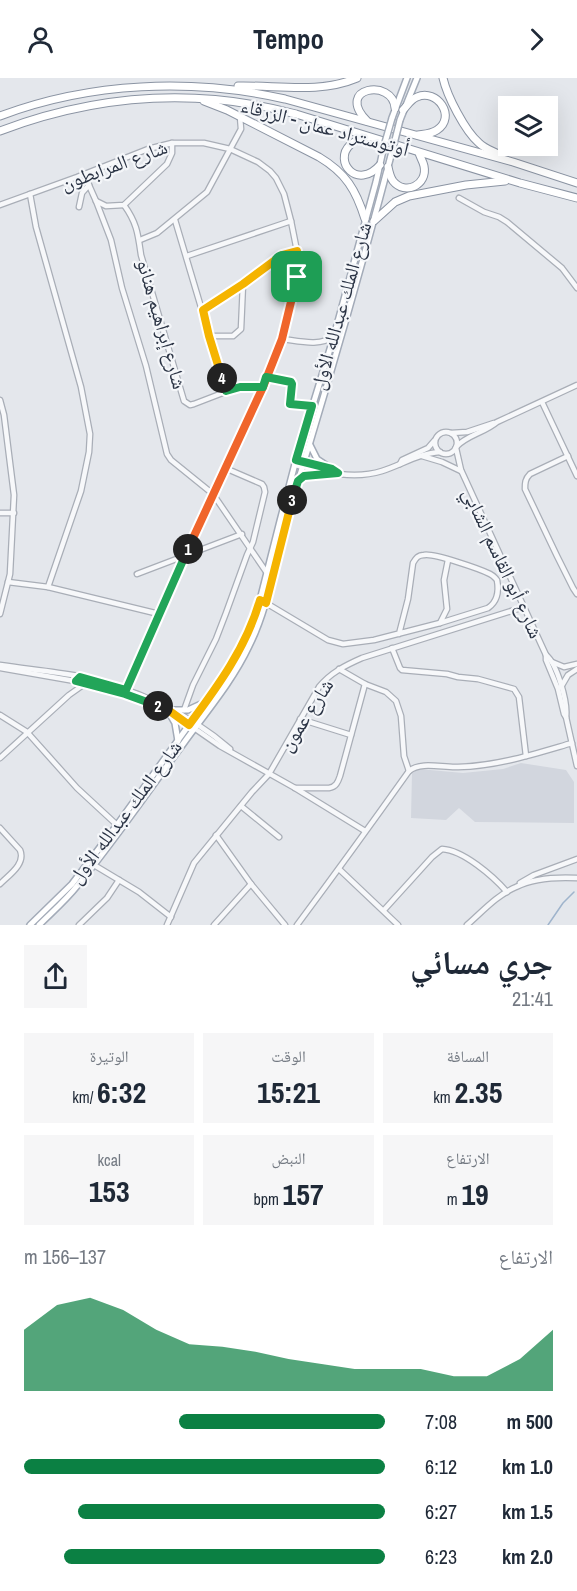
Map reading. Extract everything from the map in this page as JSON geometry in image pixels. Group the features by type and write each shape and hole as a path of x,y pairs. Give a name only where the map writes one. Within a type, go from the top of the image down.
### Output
{"highway":[{"path":"221,88 319,87 357,78"},
{"path":"443,78 447,91 471,135 485,148 513,162"},
{"path":"367,83 360,88 356,97 359,111 369,122"},
{"path":"385,84 393,92 399,109 416,97 422,96 434,98 443,105 445,117 440,128 430,133 415,135"},
{"name":"أوتوستراد عمان - الزرقاء","path":"0,116 45,102 119,88 162,85 221,88 273,96 513,162 577,183"},
{"path":"190,98 214,105 240,117 338,170 355,191 365,219"},
{"name":"أوتوستراد عمان - الزرقاء","path":"0,131 62,111 117,100 190,98 238,102 273,108 418,153 577,198"},
{"path":"62,111 64,121"},
{"path":"368,137 352,143 347,148 344,157 346,166 352,173 361,176 369,175 384,166 396,183 404,188 414,187 421,181 424,172 418,153"},
{"path":"374,221 395,202 409,196 484,183 513,181"}],"main road":[{"path":"399,109 408,78"},
{"path":"399,109 417,78"},
{"name":"شارع الملك عبدالله الأول","path":"30,925 72,884 178,741 212,705 243,658 256,631 285,523 356,288 374,221 384,166 384,146 392,118 399,109"},
{"name":"شارع الملك عبدالله الأول","path":"39,925 69,895 93,865 193,725 245,642 263,602 267,573 296,463 334,336 365,219 393,148 400,120 399,109"},
{"path":"348,285 356,288"},
{"path":"298,481 308,474 324,475 331,471 317,459 309,443"},
{"path":"178,741 171,710 192,708 207,701"}],"street":[{"path":"240,117 241,129"},
{"path":"140,240 157,233 207,192 241,129 252,123"},
{"path":"96,201 106,206 124,205 167,164 172,153 172,143"},
{"name":"شارع المرابطون","path":"0,205 132,154 172,143 204,143 230,149 258,162 270,171 284,194 291,220 297,251 297,277 282,339 263,387 185,555 126,692"},
{"path":"84,174 111,240 167,454 171,460 213,494 267,573"},
{"path":"79,207 80,195 89,185"},
{"path":"30,195 36,227 81,387 90,434 89,452 81,491 48,587"},
{"path":"459,198 507,222 562,268 577,288"},
{"name":"شارع إبراهيم هنانو","path":"124,205 134,220 140,240 141,255 184,401 190,405 240,387 263,387"},
{"path":"175,220 226,391"},
{"path":"187,256 291,220"},
{"path":"203,310 282,255 297,251"},
{"path":"209,336 233,336 241,329 243,284"},
{"path":"282,339 319,342 334,336"},
{"path":"319,342 329,351"},
{"path":"266,377 292,383 291,404 312,406"},
{"path":"400,464 402,460 428,448 441,434 467,432 497,422 577,385"},
{"path":"0,400 14,495 8,582 0,614"},
{"path":"542,402 577,476"},
{"path":"296,463 338,473 370,474 390,469 430,453 452,453 465,439 490,428 497,422"},
{"path":"450,433 457,441 456,448"},
{"path":"436,439 436,447 440,452"},
{"name":"شارع أبو القاسم الشابي","path":"456,448 461,471 546,655 564,714 567,717"},
{"name":"شارع أبو القاسم الشابي","path":"446,454 461,471"},
{"path":"422,456 461,471"},
{"path":"568,456 530,474 526,480 525,489 577,594"},
{"path":"184,710 196,677 216,639 251,547 265,492 265,488 260,483 225,468"},
{"path":"0,513 14,513"},
{"path":"137,574 242,534"},
{"path":"263,602 336,643 350,644 399,634 488,608 497,594 497,580 492,574 448,560 428,554 419,556 415,559 411,570 408,599 399,634"},
{"path":"440,623 447,609 444,580 448,560"},
{"path":"8,582 48,587 159,614"},
{"name":"شارع عمون","path":"167,925 192,866 269,774 322,682 339,669 362,658 524,607"},
{"path":"392,648 402,670 478,679 511,687 516,691 519,698 526,756"},
{"name":"شارع أبو القاسم الشابي","path":"546,655 552,662 561,687 577,766"},
{"path":"552,662 564,667 577,664"},
{"path":"0,667 78,679 158,702 193,725 220,747 295,788 365,831"},
{"path":"339,669 386,692 396,701 408,771"},
{"path":"561,687 568,675 577,669"},
{"path":"78,679 126,692"},
{"path":"69,695 78,679"},
{"path":"0,758 69,695 86,683"},
{"path":"295,788 333,788 340,776 366,684"},
{"path":"0,715 27,732 77,788 117,825"},
{"path":"300,719 351,735"},
{"path":"297,925 381,812 408,771 419,766 456,767 496,764 572,744"},
{"path":"241,806 279,837"},
{"path":"0,884 20,864 22,855 1,830"},
{"path":"216,835 251,884 285,925"},
{"path":"384,910 432,856 442,849 453,851 482,868 507,892"},
{"path":"467,925 523,881 577,859"},
{"path":"93,865 140,892 171,917"},
{"path":"339,869 398,925"},
{"path":"518,885 553,879 577,878"},
{"path":"79,925 103,902 120,880"},
{"path":"214,925 251,884"}],"shaded area":[{"path":"521,763 566,770 574,782 574,823 475,822 459,808 446,820 411,818 412,773 419,769 463,773 503,769"}],"waterway":[{"path":"548,925 563,903 574,892"}],"route":[{"path":"297,277 282,339 266,377 263,387 126,690 80,677 76,681 142,699 168,711 189,725 238,655 251,628 260,600 266,603 285,523 298,481 308,474 338,473 332,469 296,460 312,406 290,404 292,382 266,377 263,387 240,387 226,391 203,310 282,255 297,251 297,277"}]}
